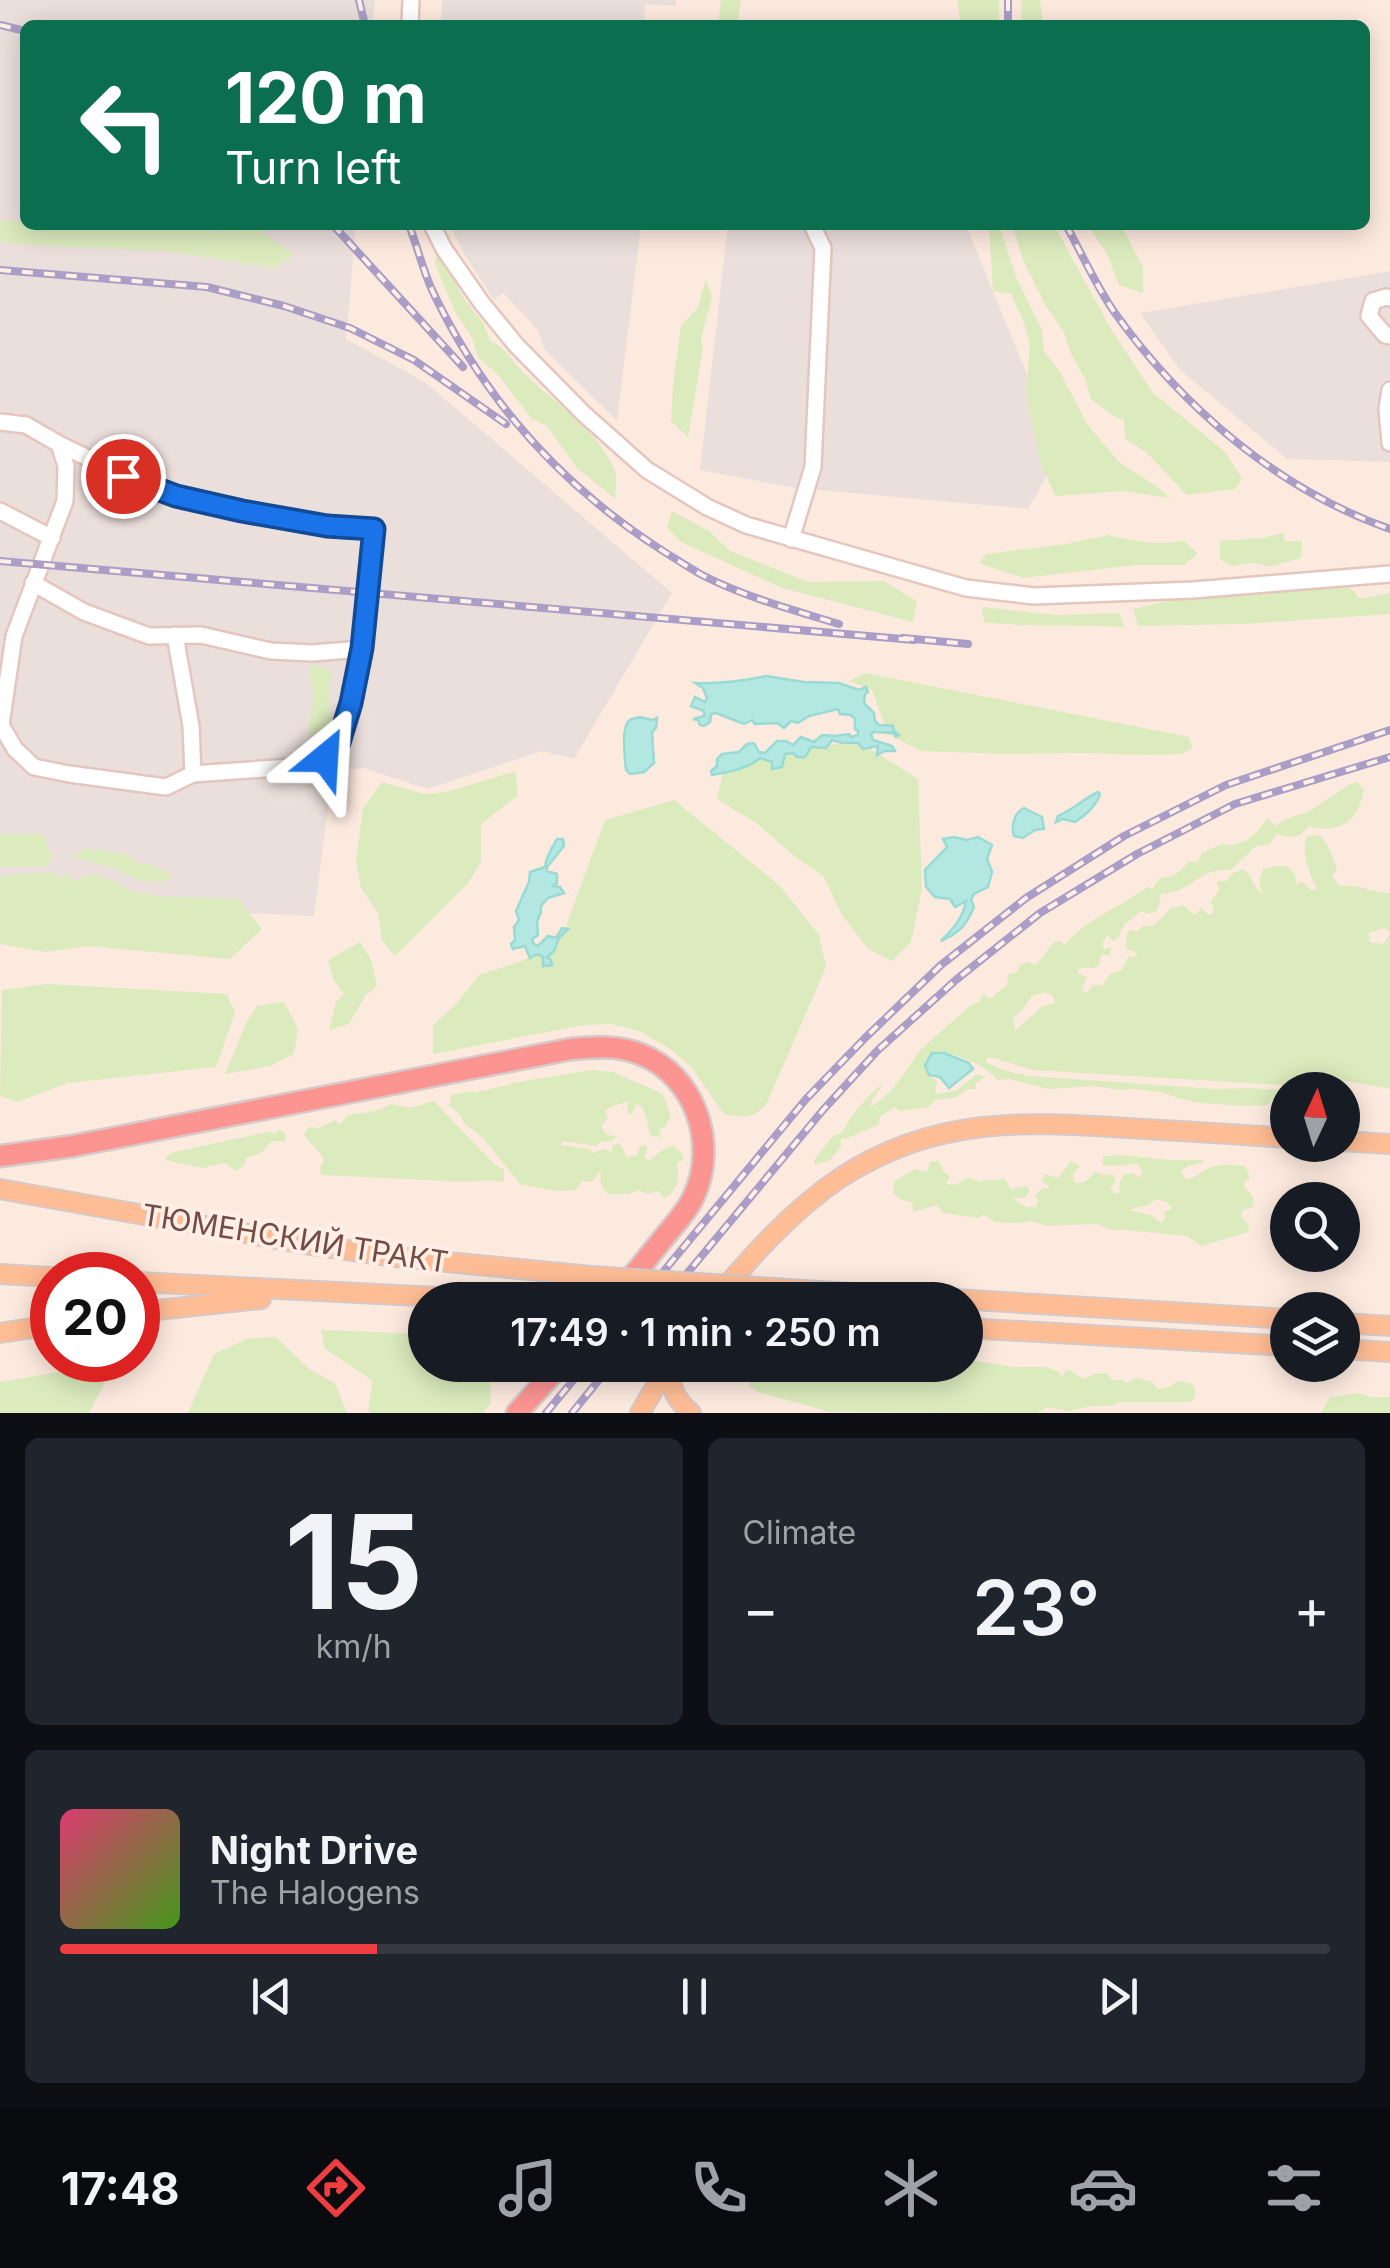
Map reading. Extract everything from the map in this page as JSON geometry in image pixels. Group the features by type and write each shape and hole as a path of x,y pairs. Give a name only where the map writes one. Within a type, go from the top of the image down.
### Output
{"highway":[{"path":"0,1156 73,1146 572,1049 615,1048 636,1052 657,1061 693,1102 700,1122 703,1159 700,1180 683,1215 628,1282"},
{"path":"518,1413 545,1382"}],"main road":[{"path":"730,1282 766,1240 818,1193 872,1159 931,1136 961,1128 1020,1123 1270,1137"},
{"path":"1360,1142 1390,1144"},
{"name":"ТЮМЕНСКИЙ ТРАКТ","path":"0,1189 396,1257 591,1276 1270,1318"},
{"path":"0,1199 130,1214"},
{"path":"0,1274 30,1276"},
{"name":"ТЮМЕНСКИЙ ТРАКТ","path":"160,1283 408,1297"},
{"path":"160,1309 342,1294"},
{"path":"1360,1324 1390,1326"},
{"path":"0,1333 30,1328"},
{"path":"983,1329 1270,1345"},
{"path":"1360,1351 1390,1352"},
{"path":"640,1413 659,1382"},
{"path":"672,1382 678,1401 691,1413"}],"street":[{"path":"435,230 462,278 516,345 618,446 647,470 746,525 966,588 1034,596 1192,590 1390,574"},
{"path":"791,539 808,489 814,447 823,248 814,230"},
{"path":"1390,298 1373,301 1369,316 1390,336"},
{"path":"1390,390 1390,443"},
{"path":"0,422 26,426 123,476 176,496 310,523 374,529 362,648 351,703 339,742 325,758 291,766 193,774 166,787 34,766 15,749 1,725 7,635 52,538 64,500 66,466 59,444"},
{"path":"0,511 52,538"},
{"path":"33,583 84,612 149,636 200,635 271,650 312,653 362,648"},
{"path":"175,636 190,726 193,774"}],"shaded area":[{"path":"0,0 375,0 373,20 20,20 20,230 356,230 346,339 425,382 672,593 574,759 542,751 428,789 363,768 333,771 314,916 0,903"},
{"path":"442,0 676,0 676,6 645,4 644,20 441,20"},
{"path":"452,230 640,230 617,421 545,350 537,329 503,293 494,300"},
{"path":"727,230 968,230 1059,453 1028,509 796,488 700,470"},
{"path":"1390,271 1390,462 1287,459 1180,370 1140,313"}],"green space":[{"path":"721,0 741,0 738,20 719,20"},
{"path":"957,0 999,0 999,20 960,20"},
{"path":"1021,0 1040,0 1042,20 1022,20"},
{"path":"0,220 20,222 20,230 262,230 294,255 274,268 166,251 0,242"},
{"path":"989,230 1001,230 1016,277 1042,330 1044,351 1060,372 1087,424 1119,462 1170,498 1122,491 1055,496 1040,461 1026,393 1030,344 1024,323 1011,294 993,291"},
{"path":"1014,230 1057,230 1112,331 1153,393 1224,451 1242,478 1235,489 1187,495 1146,452 1125,439 1124,420 1091,399 1064,332 1024,262"},
{"path":"1091,230 1124,230 1143,267 1143,293 1119,285 1106,252"},
{"path":"437,251 484,324 490,341 597,441 615,472 615,499 576,467 547,426 532,419 498,375 478,357 435,264"},
{"path":"706,279 712,297 701,339 703,348 688,437 671,421 673,385 681,326 697,309"},
{"path":"672,511 709,531 730,551 808,582 883,581 917,601 913,622 782,588 681,542 667,527"},
{"path":"1284,532 1284,541 1302,541 1301,558 1270,567 1254,563 1232,566 1220,559 1220,541 1264,538"},
{"path":"1108,535 1146,542 1184,541 1198,554 1184,565 1135,565 1023,578 979,563 986,554"},
{"path":"1350,587 1360,599 1390,593 1390,614 1138,626 1133,609 1191,596"},
{"path":"982,607 1055,615 1119,613 1125,627 984,622"},
{"path":"311,663 333,672 329,684 331,725 308,738 314,693"},
{"path":"865,673 1189,737 1192,748 1182,754 1146,755 921,751 888,734 872,690 849,681"},
{"path":"822,744 864,745 918,779 922,889 911,942 892,961 868,949 842,915 824,877 759,825 717,799 724,768 776,750"},
{"path":"516,771 517,796 481,824 481,861 469,882 395,956 382,940 378,913 361,888 356,861 363,808 382,782 424,794 446,792"},
{"path":"1356,782 1364,789 1358,809 1340,826 1309,826 1295,836 1277,834 1270,844 1255,847 1231,870 1209,873 1180,890 1161,894 1158,910 1149,914 1141,911 1113,941 1107,935 1102,944 1104,949 1111,947 1110,955 1101,955 1099,966 1079,968 1078,973 1087,977 1082,988 1086,994 1093,985 1103,985 1110,974 1122,970 1128,957 1137,956 1126,949 1130,930 1153,926 1170,909 1183,905 1195,915 1202,907 1208,915 1214,913 1211,901 1219,891 1217,881 1227,881 1231,874 1243,869 1262,895 1259,881 1263,869 1287,866 1295,874 1297,886 1301,881 1311,890 1317,889 1305,849 1307,836 1319,835 1333,856 1337,870 1332,876 1340,886 1390,893 1390,932 1384,928 1369,933 1370,942 1384,944 1390,933 1390,1089 1360,1084 1360,1072 1270,1072 1270,1084 1034,1070 988,1057 986,1062 1029,1076 1270,1089 1267,1105 1200,1103 1161,1092 1093,1086 1049,1089 998,1080 973,1062 944,1053 929,1075 937,1081 935,1094 956,1091 977,1074 985,1077 976,1083 976,1089 936,1100 928,1107 900,1111 895,1107 881,1116 878,1125 841,1138 841,1147 830,1160 815,1165 814,1160 833,1136 842,1133 872,1093 884,1083 870,1108 892,1090 922,1048 980,1001 983,994 990,999 1007,985 1008,974 1017,972 1019,965 1036,965 1054,942 1061,941 1064,946 1092,921 1147,887 1152,889 1160,878 1176,874 1188,862 1198,862 1202,853 1221,844 1246,841 1267,818 1276,826","holes":["1045,992 1053,996 1055,1003 1041,1007 1015,1031 1013,1018 1032,996"]},
{"path":"674,800 779,885 819,935 826,967 766,1105 747,1116 724,1114 692,1068 672,1050 639,1031 611,1024 584,1025 433,1054 433,1025 479,975 525,960 566,926 605,820"},
{"path":"0,834 43,834 52,855 48,867 0,867"},
{"path":"84,848 127,854 139,865 147,863 171,874 168,881 141,881 114,868 74,857"},
{"path":"54,872 56,879 70,873 72,881 93,874 133,892 238,899 262,929 230,959 87,946 46,952 0,944 0,876"},
{"path":"360,942 371,960 377,986 365,996 349,1024 329,1030 336,1002 344,994 334,981 328,960"},
{"path":"47,984 227,994 235,1013 216,1067 68,1083 17,1102 0,1096 2,990"},
{"path":"284,1002 298,1029 294,1054 270,1066 225,1074 257,1006"},
{"path":"593,1070 613,1072 663,1094 671,1116 659,1130 661,1137 651,1136 640,1105 632,1114 627,1113 628,1102 612,1106 605,1111 608,1118 601,1126 607,1135 616,1136 612,1141 596,1146 563,1141 561,1145 590,1149 593,1153 604,1149 612,1152 612,1145 619,1143 626,1157 638,1155 639,1147 646,1145 644,1157 649,1160 674,1145 684,1160 677,1162 677,1183 666,1198 659,1191 608,1194 601,1183 601,1171 591,1182 582,1181 576,1190 556,1191 520,1184 483,1138 449,1106 451,1095"},
{"path":"434,1101 495,1165 504,1169 504,1183 321,1175 324,1159 304,1134 309,1127 319,1128 336,1120 339,1125 349,1115 392,1104 410,1108"},
{"path":"279,1130 286,1134 285,1141 272,1141 261,1153 246,1158 244,1166 236,1171 225,1163 203,1168 165,1160 170,1153 268,1132 275,1134"},
{"path":"1103,1156 1206,1162 1181,1171 1186,1180 1214,1166 1245,1166 1250,1177 1243,1186 1253,1197 1253,1207 1242,1211 1241,1216 1249,1225 1248,1232 1201,1246 1187,1236 1111,1230 1096,1224 996,1222 983,1215 979,1218 942,1213 937,1205 913,1212 913,1203 893,1193 894,1182 915,1169 927,1172 930,1162 939,1161 950,1176 946,1184 955,1185 967,1178 1005,1179 1011,1189 1027,1186 1030,1191 1025,1198 1012,1198 1026,1207 1036,1207 1035,1195 1043,1188 1051,1188 1042,1181 1044,1174 1058,1178 1071,1161 1080,1166 1073,1174 1074,1182 1086,1181 1094,1172 1113,1174 1116,1180 1110,1189 1114,1193 1120,1193 1123,1175 1133,1173 1139,1178 1143,1171 1136,1163 1102,1165","holes":["1156,1199 1167,1202 1172,1209 1164,1211 1161,1223 1151,1215 1128,1210 1149,1205"]},
{"path":"321,1330 408,1333 408,1382 490,1382 491,1404 482,1413 370,1413 373,1381 325,1349"},
{"path":"276,1337 309,1369 335,1383 347,1413 188,1413 214,1354 247,1339"},
{"path":"983,1362 1046,1367 1059,1372 1061,1377 1068,1369 1083,1379 1107,1373 1112,1380 1126,1383 1136,1378 1152,1382 1157,1389 1177,1381 1193,1384 1196,1396 1191,1402 1119,1402 1069,1411 1048,1407 1037,1413 830,1412 749,1387 750,1382 983,1382"},
{"path":"30,1377 30,1382 105,1382 89,1413 0,1413 0,1382"},
{"path":"1359,1393 1390,1397 1390,1413 1321,1413 1330,1397"}],"water":[{"path":"766,676 839,683 859,690 866,687 864,703 874,713 875,721 893,726 899,735 873,732 873,740 892,746 895,751 877,755 878,746 863,749 858,743 832,740 826,748 811,747 805,757 785,754 782,767 772,769 772,762 760,758 744,767 712,775 722,754 739,752 747,744 754,743 759,752 765,753 777,741 793,745 801,737 814,742 822,735 858,735 855,719 840,714 838,709 798,723 791,721 784,728 777,723 755,724 752,720 744,724 716,713 704,726 693,719 704,716 704,711 691,706 695,697 705,702 707,698 703,688 695,683"},
{"path":"657,718 652,732 654,763 644,772 630,774 626,770 625,730 629,720"},
{"path":"1098,792 1096,802 1079,820 1056,822 1058,816"},
{"path":"1024,808 1042,817 1044,829 1023,838 1014,836 1013,828 1016,816"},
{"path":"978,837 992,845 987,859 992,872 988,887 974,894 974,907 965,924 941,941 957,923 966,901 955,907 950,899 935,897 926,887 925,870 947,847 943,839"},
{"path":"557,839 563,839 564,846 547,871 557,874 553,886 564,893 548,898 541,906 538,935 532,939 538,946 548,936 556,938 562,928 568,929 547,957 552,965 543,966 543,957 537,954 530,958 525,946 513,949 511,944 519,920 516,911 530,872 545,867"},
{"path":"932,1053 944,1053 969,1063 973,1069 949,1088 940,1077 929,1075 925,1065"}],"railway":[{"path":"359,0 364,20"},
{"path":"1008,0 1008,20"},
{"path":"0,25 20,30"},
{"path":"338,230 463,367"},
{"path":"411,230 432,290 476,368 501,404 559,469 626,526 702,575 839,624"},
{"path":"1069,230 1115,313 1203,413 1272,469 1349,512 1390,529"},
{"path":"0,270 207,287 284,306 350,328 414,360 506,424"},
{"path":"0,561 914,640"},
{"path":"903,638 968,644"},
{"path":"655,1282 806,1099 941,965 1026,898 1124,836 1226,785 1390,730"},
{"path":"680,1282 878,1050 957,979 1040,913 1137,854 1235,804 1390,757"},
{"path":"546,1413 572,1382"},
{"path":"572,1413 597,1382"}],"route":[{"path":"123,476 176,496 242,511 327,526 374,529 362,648 351,703 339,742 325,758"}]}
